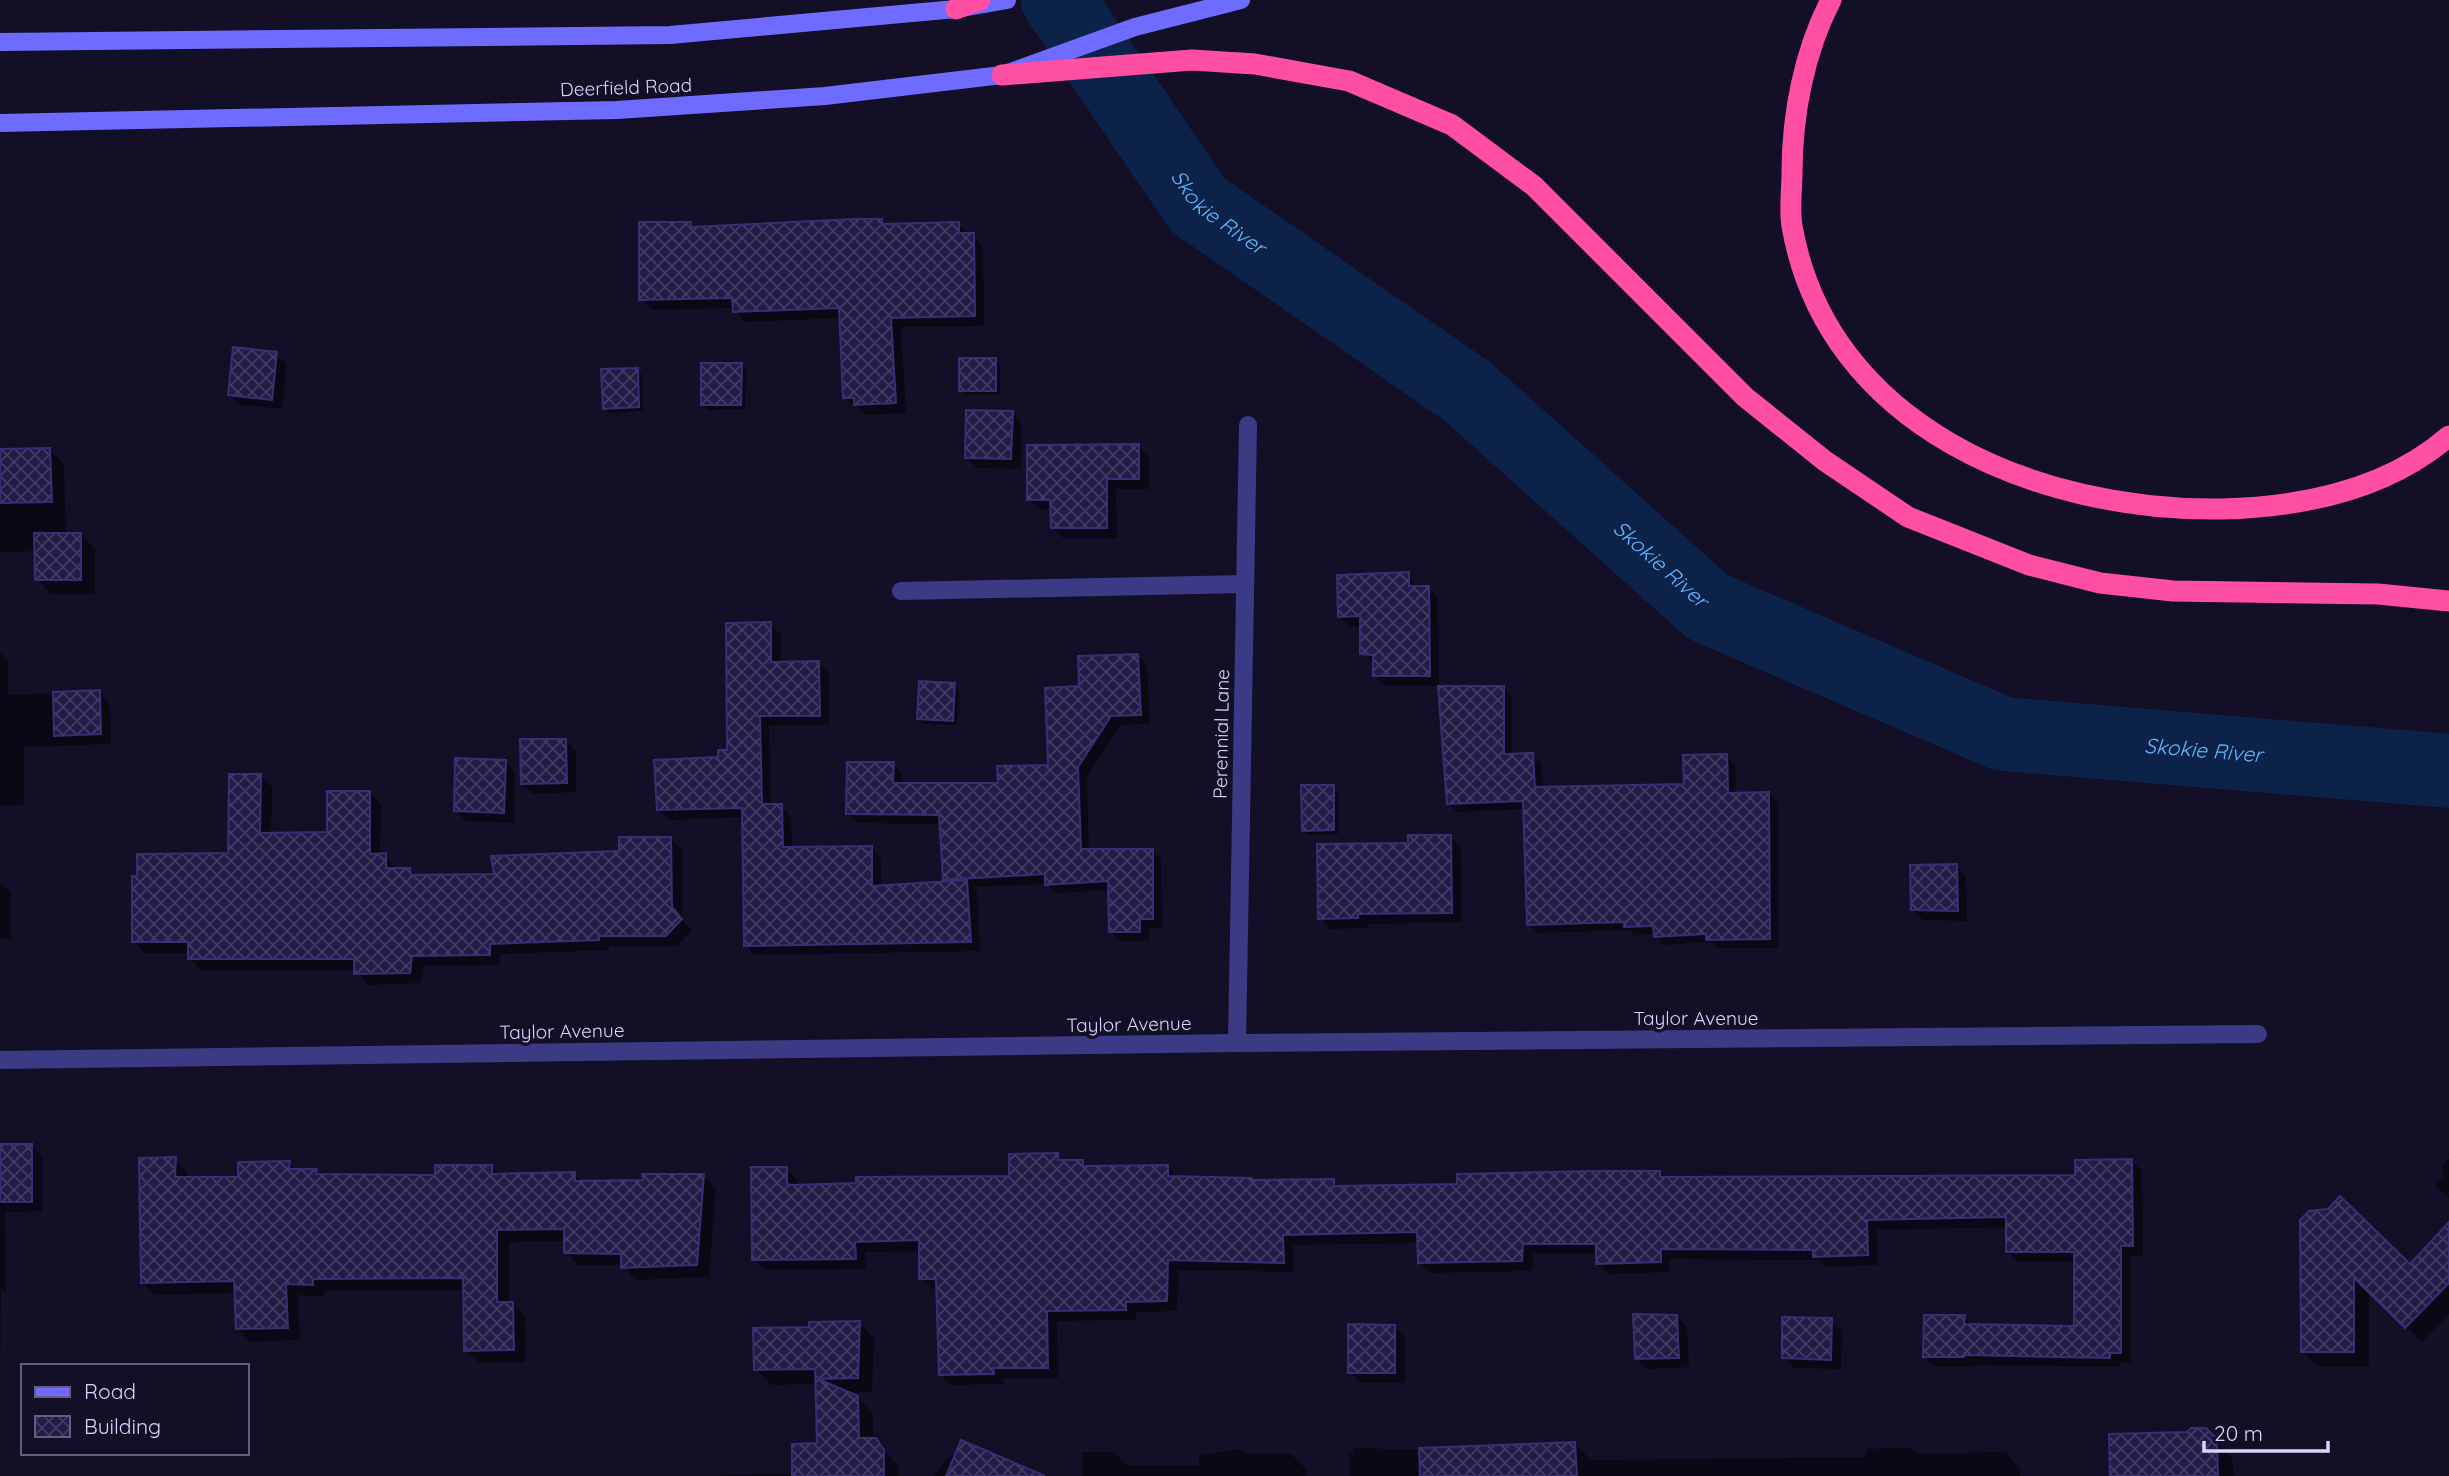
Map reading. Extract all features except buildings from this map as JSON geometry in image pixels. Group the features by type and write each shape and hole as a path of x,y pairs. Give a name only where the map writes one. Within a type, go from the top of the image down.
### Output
{"highway":[{"path":"956,9 980,0"},
{"path":"1831,0 1816,28 1792,132 1791,224 1801,263 1820,312 1849,358 1885,397 1928,431 1971,457 2071,491 2126,503 2182,509 2272,508 2349,491 2399,471 2449,436"},
{"path":"1002,75 1192,60 1255,64 1349,81 1452,125 1534,186 1745,397 1825,461 1908,517 2029,565 2100,583 2174,591 2378,594 2449,601"}],"main road":[{"path":"0,42 670,35 956,9 1007,0"},
{"name":"Deerfield Road","path":"0,123 617,110 825,96 1002,75 1135,27 1241,0"}],"street":[{"name":"Perennial Lane","path":"1237,1043 1248,425"},
{"path":"901,591 1245,584"},
{"name":"Taylor Avenue","path":"0,1060 1237,1043 2258,1034"}],"waterway":[{"name":"Skokie River","path":"1058,0 1198,205 1468,392 1708,607 2003,734 2449,771"}]}
